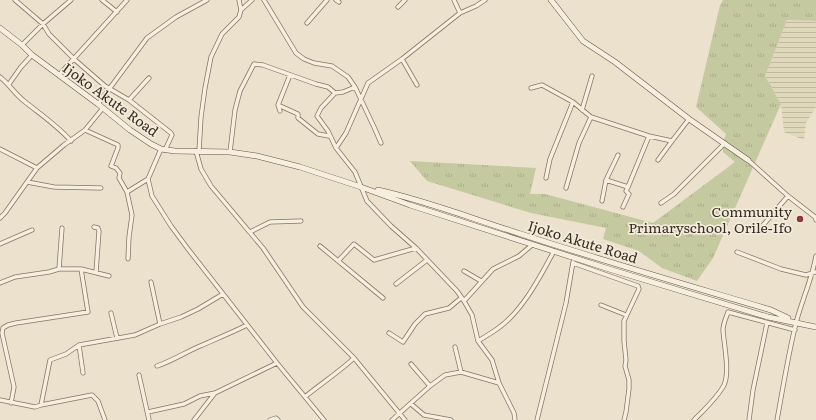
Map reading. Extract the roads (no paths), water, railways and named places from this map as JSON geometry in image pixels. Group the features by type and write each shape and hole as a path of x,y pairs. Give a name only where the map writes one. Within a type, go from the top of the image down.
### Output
{"main road":[{"path":"551,0 583,41 615,62 688,120 725,143 748,160"},
{"name":"Ijoko Akute Road","path":"0,28 32,55 130,130 151,144 163,149 230,152 257,156 300,167 410,205 609,269 768,317 816,327"},
{"name":"Ijoko Akute Road","path":"361,187 409,197 451,210 521,234 770,310 797,322"}],"street":[{"path":"15,0 43,24 49,34 74,59 105,86 111,88 129,100 171,132 172,135 148,179 127,192"},
{"path":"22,45 43,24 71,0"},
{"path":"102,0 117,12"},
{"path":"59,75 127,0"},
{"path":"0,218 10,207 37,168 64,145 85,130 111,88 148,38 176,17 207,0"},
{"path":"239,0 241,10 239,17 222,34 211,56 205,88 197,151 201,169 211,186 250,232 280,271 304,307 354,358 405,420"},
{"path":"241,10 252,0"},
{"path":"264,0 296,52 304,59 314,63 332,66 348,77 355,87 380,143"},
{"path":"307,23 327,0"},
{"path":"398,7 405,0"},
{"path":"454,0 460,13"},
{"path":"336,148 346,133 368,83 402,59 460,13 485,0"},
{"path":"9,84 32,55"},
{"path":"402,59 417,85"},
{"path":"230,152 235,110 240,91 254,64 262,65 328,87 334,93"},
{"path":"280,111 278,105 290,75"},
{"path":"582,110 592,76"},
{"path":"0,77 9,84 23,100 61,129 71,141"},
{"path":"129,100 149,78"},
{"path":"530,88 542,85 573,102 591,117 648,136 672,141"},
{"path":"355,87 343,92 334,93 321,108 317,116 328,132 336,148 355,172 367,201 391,226 416,248 457,291 472,315 478,340 492,360 499,383 516,420"},
{"path":"546,178 550,158 573,102"},
{"path":"278,105 298,114 298,118 318,134 329,136"},
{"path":"566,188 579,143 591,117"},
{"path":"658,160 688,120"},
{"path":"85,130 118,145 111,166 116,168 120,173 119,178 127,192 132,215 128,259"},
{"path":"623,207 629,194 626,191 648,136"},
{"path":"661,203 674,194 725,143"},
{"path":"0,149 37,168"},
{"path":"602,201 606,180 618,154"},
{"path":"748,160 788,196 816,217"},
{"path":"148,179 152,196 171,226 276,363 306,396 324,420"},
{"path":"606,180 628,187"},
{"path":"27,182 54,187 101,188"},
{"path":"758,231 788,196"},
{"path":"250,232 270,222 301,221"},
{"path":"94,227 98,228 99,231 96,272"},
{"path":"59,269 62,228"},
{"path":"0,244 32,230"},
{"path":"338,261 354,244 374,260 416,248"},
{"path":"389,332 403,342 414,324 425,314 448,308 462,300 493,268 519,256 532,245"},
{"path":"320,246 383,298"},
{"path":"478,340 498,329 513,315 535,287 554,251"},
{"path":"737,252 781,269 806,275 815,272"},
{"path":"777,420 795,330 815,272 816,256"},
{"path":"537,420 566,303 573,257"},
{"path":"396,284 427,260"},
{"path":"573,263 638,286 624,321 625,366 629,389 624,420"},
{"path":"0,283 15,277 59,269 81,269 109,276"},
{"path":"11,403 14,387 1,333 3,328 8,325 88,312 81,269"},
{"path":"464,270 481,281"},
{"path":"151,282 160,324"},
{"path":"41,405 50,360 66,354 79,345 134,335 198,310 223,294"},
{"path":"601,305 626,315"},
{"path":"694,420 723,387 725,382 726,358 723,328 728,312 795,330"},
{"path":"111,313 117,338"},
{"path":"748,420 767,323"},
{"path":"157,366 171,361 199,346 247,325"},
{"path":"79,345 83,373"},
{"path":"455,347 461,372"},
{"path":"306,396 325,380 342,370 354,358"},
{"path":"148,412 184,404 200,396 215,394 276,363"},
{"path":"412,364 430,386"},
{"path":"392,420 430,386 445,375 461,372 499,383"},
{"path":"139,375 149,420"},
{"path":"194,420 215,394"},
{"path":"0,400 35,407 92,395 98,401 105,420"},
{"path":"411,404 424,415 451,420"},
{"path":"270,420 276,418 278,420"}],"place":[{"name":"Community Primaryschool, Orile-Ifo","path":"800,219"}]}
